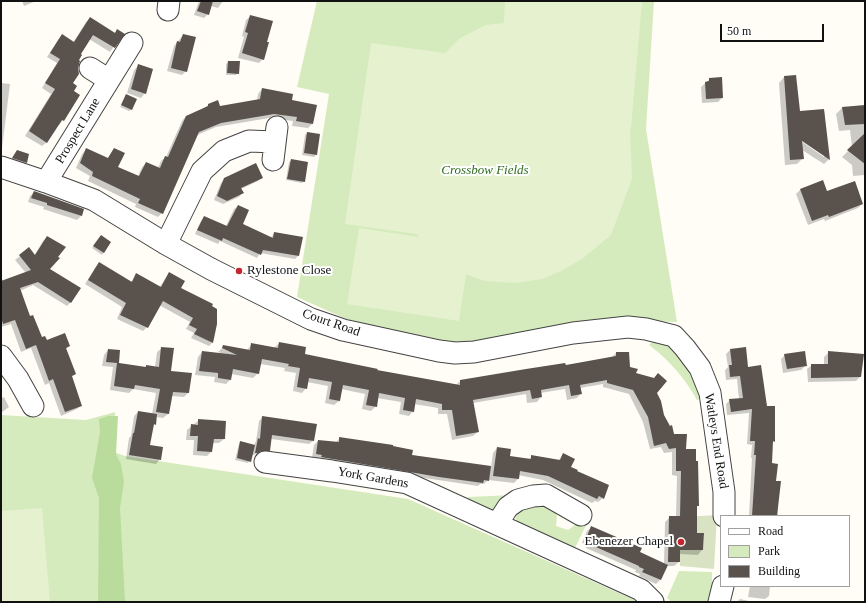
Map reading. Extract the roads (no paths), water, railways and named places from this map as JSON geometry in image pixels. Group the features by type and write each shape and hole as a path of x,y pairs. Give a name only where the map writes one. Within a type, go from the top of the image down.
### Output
{"street":[{"name":"Prospect Lane","path":"46,182 132,43"},
{"path":"90,68 109,80"},
{"path":"166,244 202,170 224,151 249,141 275,143"},
{"name":"Court Road","path":"1,168 46,182 94,200 166,244 211,269 311,319 343,330 439,351 456,353 474,352 573,333 628,327 646,329 674,336 685,348"},
{"name":"Watleys End Road","path":"685,348 700,368 710,393 724,492 724,515"},
{"path":"1,356 18,379 33,406"},
{"name":"York Gardens","path":"265,462 407,482 641,590 653,602"},
{"path":"497,524 508,508 518,500 533,496 546,495 569,514"},
{"path":"719,602 724,587"}],"place":[{"name":"Rylestone Close","path":"239,271"},
{"name":"Ebenezer Chapel","path":"681,542"}],"park label":[{"name":"Crossbow Fields","path":"485,171"}]}
